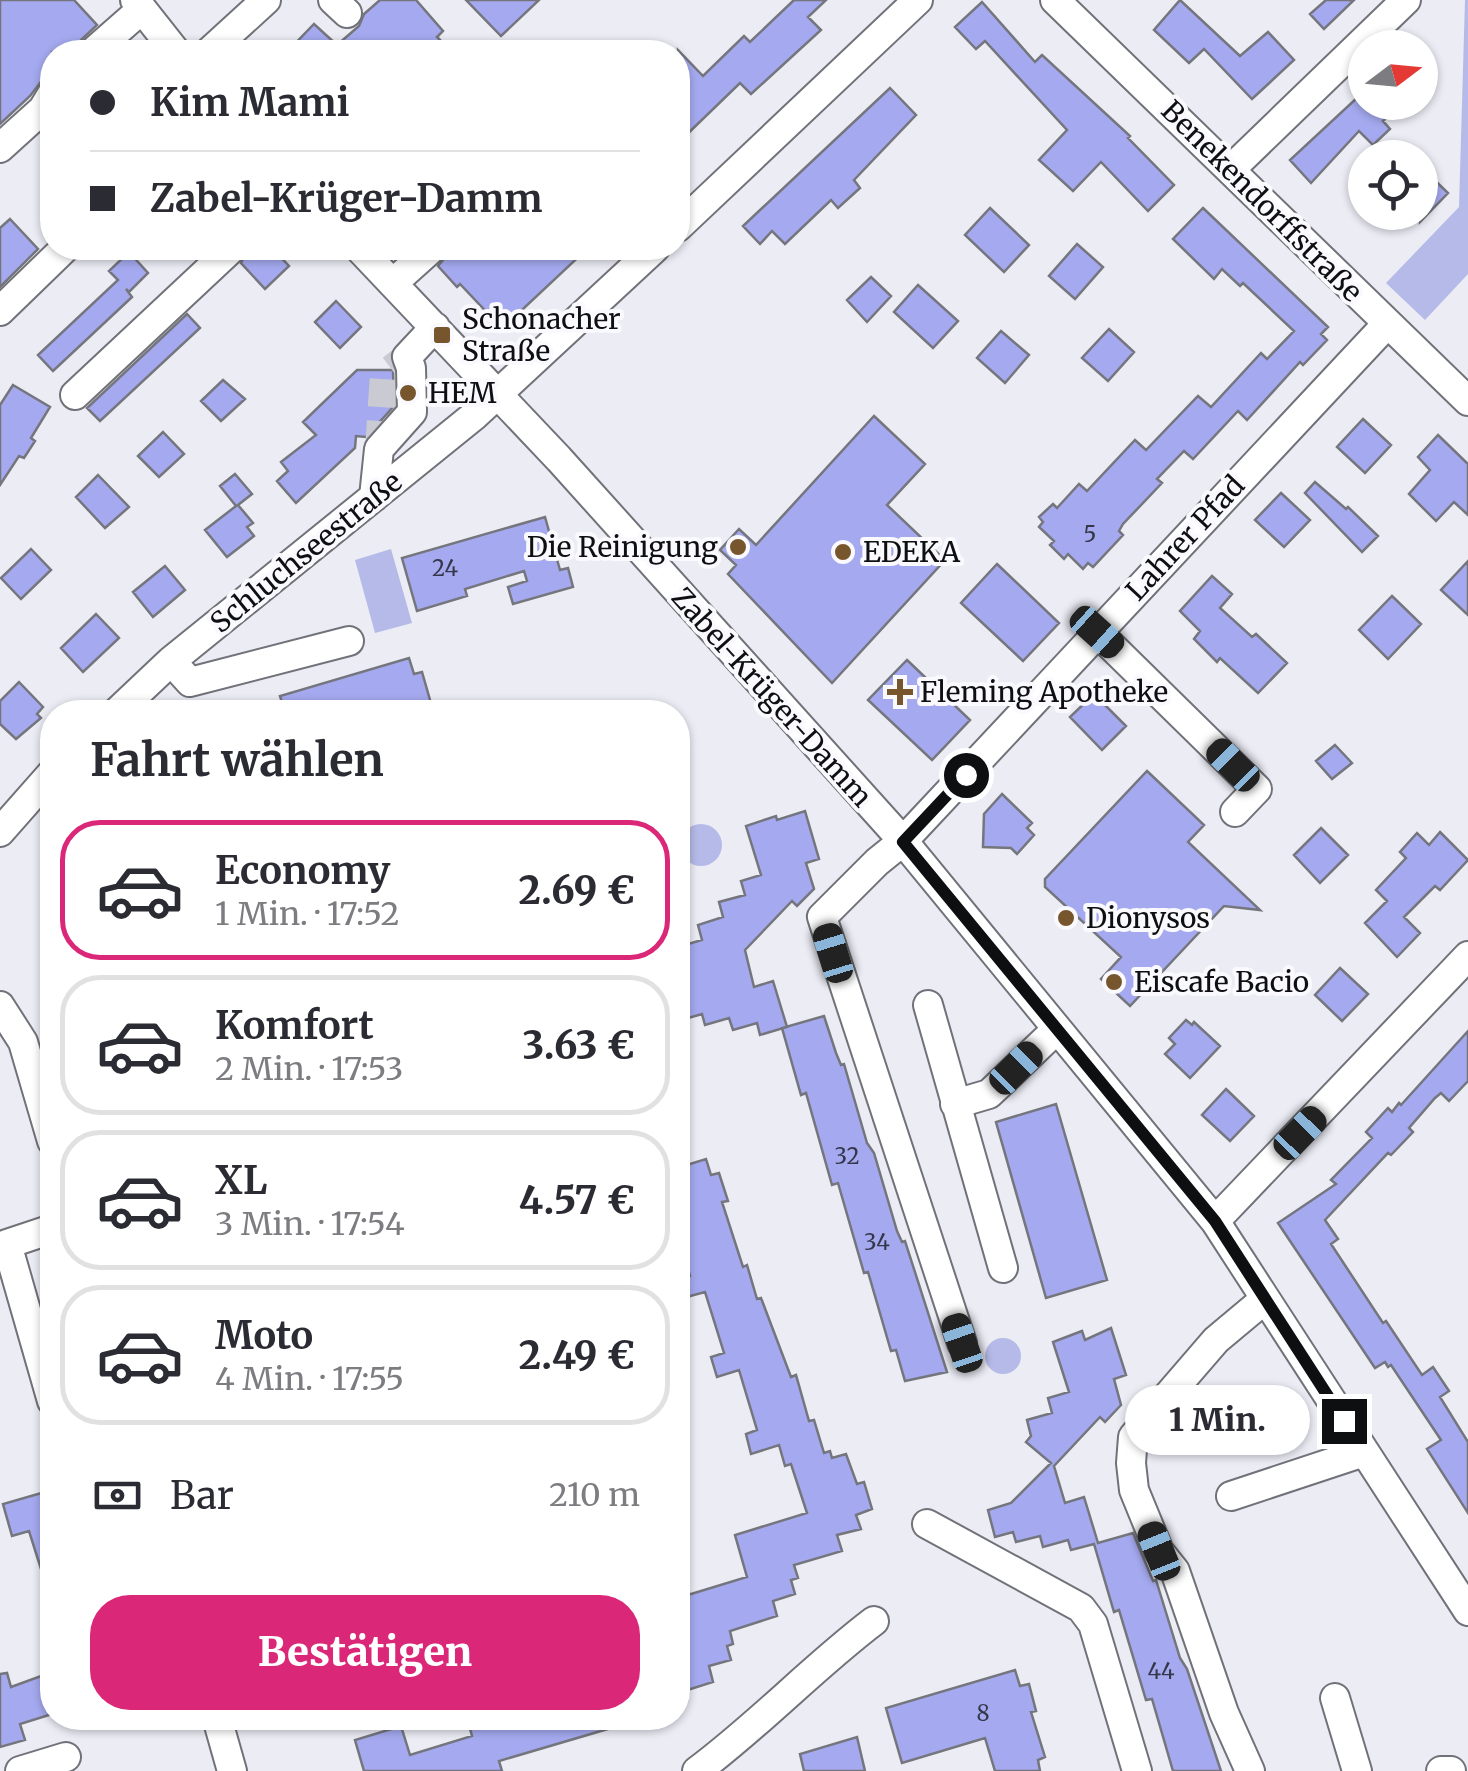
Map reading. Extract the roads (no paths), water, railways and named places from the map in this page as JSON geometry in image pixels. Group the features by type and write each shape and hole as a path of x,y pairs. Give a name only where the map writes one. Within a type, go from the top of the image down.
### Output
{"street":[{"path":"221,40 266,0"},
{"path":"690,216 918,0"},
{"name":"Benekendorffstraße","path":"1055,0 1468,402"},
{"path":"1231,169 1406,0"},
{"path":"105,40 138,4 166,40"},
{"path":"0,148 40,112"},
{"path":"0,312 53,260"},
{"path":"75,395 219,260"},
{"name":"Zabel-Krüger-Damm","path":"370,260 498,394 903,842 1058,1029 1215,1221 1364,1452 1463,1592"},
{"path":"393,283 419,260"},
{"path":"498,394 642,260"},
{"name":"Lahrer Pfad","path":"962,1343 822,917 903,842 1387,324"},
{"path":"374,496 379,449 412,412 411,368 406,357 435,327"},
{"name":"Schluchseestraße","path":"130,700 172,661 498,394"},
{"path":"1097,632 1257,789 1235,812"},
{"path":"172,661 190,682 348,641"},
{"path":"0,832 40,787"},
{"path":"1215,1221 1468,956"},
{"path":"928,1005 1003,1268"},
{"path":"0,1006 23,1042 40,1101"},
{"path":"955,1104 989,1094 1058,1029"},
{"path":"40,1233 7,1244 40,1359"},
{"path":"1250,1771 1224,1714 1175,1572 1159,1551 1134,1490 1131,1463 1133,1437 1152,1413 1216,1340 1266,1299"},
{"path":"1231,1496 1364,1452"},
{"path":"926,1524 1081,1608 1093,1624 1137,1771"},
{"path":"697,1771 874,1621"},
{"path":"1336,1698 1357,1771"},
{"path":"220,1730 232,1771"},
{"path":"20,1771 66,1756"},
{"path":"1441,1771 1451,1771"}],"tunnel":[{"path":"379,449 384,374 407,357"}],"place":[{"name":"Schonacher Straße","path":"442,335"},
{"name":"HEM","path":"408,393"},
{"name":"Die Reinigung","path":"738,547"},
{"name":"EDEKA","path":"843,552"},
{"name":"Fleming Apotheke","path":"900,692"},
{"name":"Dionysos","path":"1066,918"},
{"name":"Eiscafe Bacio","path":"1114,982"}]}
